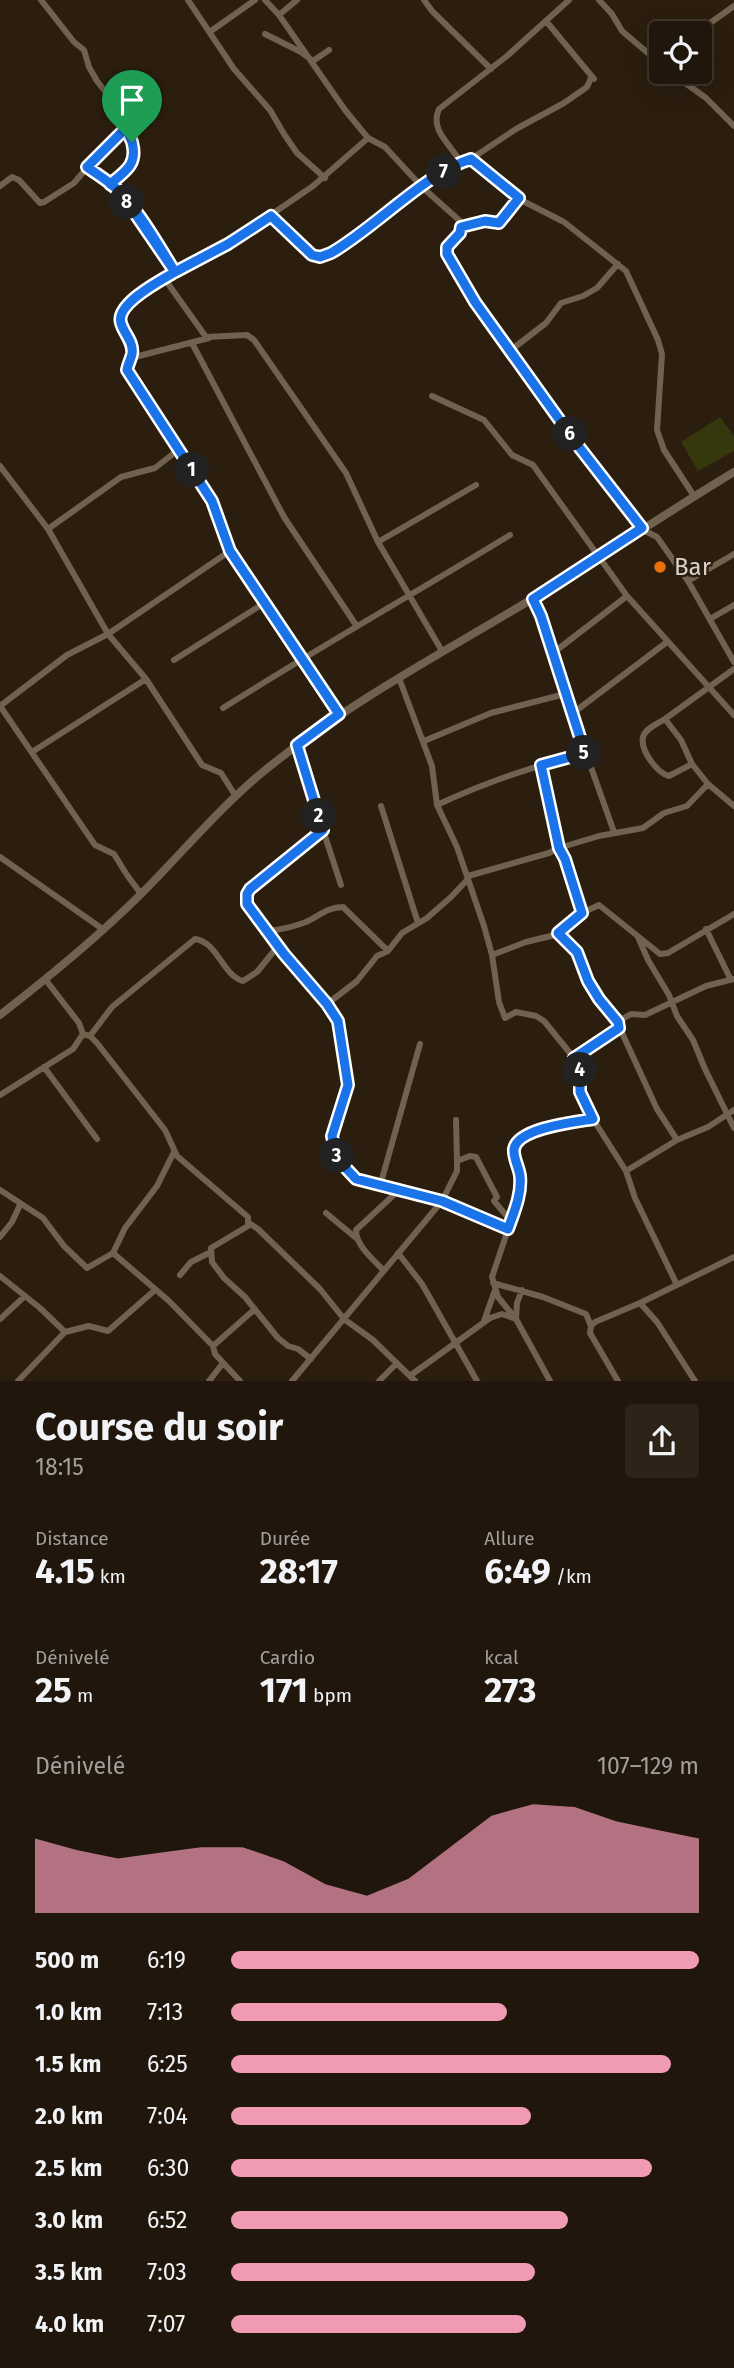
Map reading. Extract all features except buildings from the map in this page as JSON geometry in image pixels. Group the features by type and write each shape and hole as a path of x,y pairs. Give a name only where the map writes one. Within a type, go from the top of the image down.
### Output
{"street":[{"path":"41,0 74,42 84,50 97,81 125,117 135,154 130,166 110,184"},
{"path":"188,0 234,69 270,110 297,153 325,178"},
{"path":"211,31 255,0"},
{"path":"265,0 279,15 345,110 368,138 385,147 422,187 460,221 460,233 447,247 447,254 475,302 576,443 642,528 657,537 688,581 734,662"},
{"path":"279,15 298,0"},
{"path":"424,0 437,17 491,69"},
{"path":"460,162 439,132 439,109 491,69 569,0"},
{"path":"599,0 622,31 649,55"},
{"path":"712,22 734,6"},
{"path":"271,216 312,255 320,257 338,249 460,162 471,159 587,87 592,78 594,79 546,21"},
{"path":"265,34 313,61"},
{"path":"313,61 329,50"},
{"path":"687,84 706,98 734,126"},
{"path":"0,186 12,177 19,180 40,203 74,183 126,128"},
{"path":"339,714 230,551 212,501 129,374 127,366 132,345 120,321 122,311 134,298 271,216 325,178 368,138"},
{"path":"471,159 519,198 564,222 618,264 633,282 658,340 662,365 657,430 664,450 694,496"},
{"path":"87,167 119,191 175,272"},
{"path":"461,227 485,221 499,223 519,198"},
{"path":"511,351 546,324 561,303 597,288 618,264"},
{"path":"164,278 204,335 209,338"},
{"path":"131,358 209,338 247,335 254,340 346,473 377,542 442,650"},
{"path":"192,343 284,517 356,625"},
{"path":"432,396 484,419 512,454 533,465 627,596 734,715"},
{"path":"48,530 121,477 155,468 178,450"},
{"path":"0,466 48,530 108,634 146,679 202,765 221,772 235,795"},
{"path":"0,1015 104,930 235,795 297,745 339,714 442,650 533,599 734,472"},
{"path":"377,542 476,485"},
{"path":"223,708 356,625 510,536"},
{"path":"141,894 114,854 95,845 0,706 67,655 108,634 230,551"},
{"path":"688,581 734,554"},
{"path":"553,653 627,596"},
{"path":"533,599 614,832"},
{"path":"174,660 266,602"},
{"path":"709,619 734,606"},
{"path":"573,713 667,642"},
{"path":"692,764 669,776 662,774 651,763 643,736 734,669"},
{"path":"399,678 432,766 437,805 468,877 492,955 499,1002 505,1017 516,1012 536,1016 544,1021 574,1058 580,1071 580,1092 593,1119 626,1171 635,1198 677,1285"},
{"path":"32,752 146,679"},
{"path":"424,741 491,713 565,694"},
{"path":"665,719 681,740 692,764 708,784 734,806"},
{"path":"297,745 341,885"},
{"path":"437,805 471,789 585,753"},
{"path":"541,765 559,848 582,913"},
{"path":"327,1004 357,981 377,956 388,951 402,933 451,897 468,877 614,832 643,828 664,813 687,806 708,784"},
{"path":"381,806 418,923"},
{"path":"323,830 250,889 247,904 338,1021 348,1085 332,1136 333,1146 342,1164 356,1179 442,1201 508,1229"},
{"path":"0,857 104,930"},
{"path":"492,955 558,933 582,913 600,905 656,952 664,954 734,914"},
{"path":"267,931 293,927 331,908 343,907 388,951"},
{"path":"574,1058 631,1014 648,1014 706,986 732,979 706,929"},
{"path":"635,932 677,1016 693,1040 734,1128"},
{"path":"558,933 577,952 588,981 618,1025 657,1109 677,1140"},
{"path":"0,1095 73,1049 100,1026 108,1011 195,939 205,942 233,976 243,981 254,975 278,946"},
{"path":"45,979 165,1130 174,1152 245,1214 249,1223 258,1228 306,1275 344,1319 373,1340 413,1378 454,1343 497,1314 516,1319"},
{"path":"380,1186 420,1044"},
{"path":"44,1067 96,1139"},
{"path":"626,1171 734,1110"},
{"path":"550,1381 516,1319 494,1286 492,1277 518,1200 520,1177 514,1153 517,1141 530,1133 593,1119"},
{"path":"292,1381 442,1201 457,1171 456,1120"},
{"path":"0,1189 43,1218 64,1246 87,1268 113,1253 125,1228 157,1186 174,1152"},
{"path":"457,1161 470,1156 476,1157 497,1197 494,1201 511,1221"},
{"path":"356,1238 359,1226 398,1191"},
{"path":"0,1237 12,1222 20,1205"},
{"path":"327,1213 356,1238 383,1270"},
{"path":"180,1275 191,1262 211,1252 214,1245 249,1223"},
{"path":"211,1252 217,1270 288,1346 298,1349 311,1359"},
{"path":"113,1253 213,1346 215,1354 240,1381"},
{"path":"398,1253 422,1284 477,1381"},
{"path":"591,1326 734,1257"},
{"path":"0,1276 65,1332"},
{"path":"494,1286 522,1290 586,1314 591,1326 590,1333 618,1381"},
{"path":"483,1323 494,1286"},
{"path":"18,1381 65,1332 89,1326 108,1331 155,1290"},
{"path":"516,1319 517,1303 522,1290"},
{"path":"0,1318 24,1296"},
{"path":"640,1303 657,1322 695,1381"},
{"path":"213,1346 255,1309"},
{"path":"209,1381 223,1363"},
{"path":"379,1381 397,1363"}],"shaded area":[{"path":"720,417 734,436 734,451 698,471 681,442"}],"place":[{"name":"Bar","path":"660,567"}],"route":[{"path":"132,142 126,128 87,167 110,184 117,189 149,231 175,272 228,244 271,216 312,255 320,257 331,253 422,187 460,162 471,159 519,198 499,223 485,221 461,227 460,233 447,247 447,254 475,302 576,443 642,528 533,599 541,616 585,753 541,765 559,848 582,913 558,933 577,952 588,981 618,1022 619,1028 574,1058 580,1071 580,1092 593,1119 530,1133 517,1141 514,1153 520,1177 518,1200 508,1229 442,1201 356,1179 350,1174 336,1154 332,1136 348,1085 338,1021 247,904 250,889 323,830 297,745 339,714 230,551 212,501 127,370 133,352 120,321 120,314 134,298 175,272 149,231 119,191 117,189 110,184 130,166 135,154 132,142"}]}
